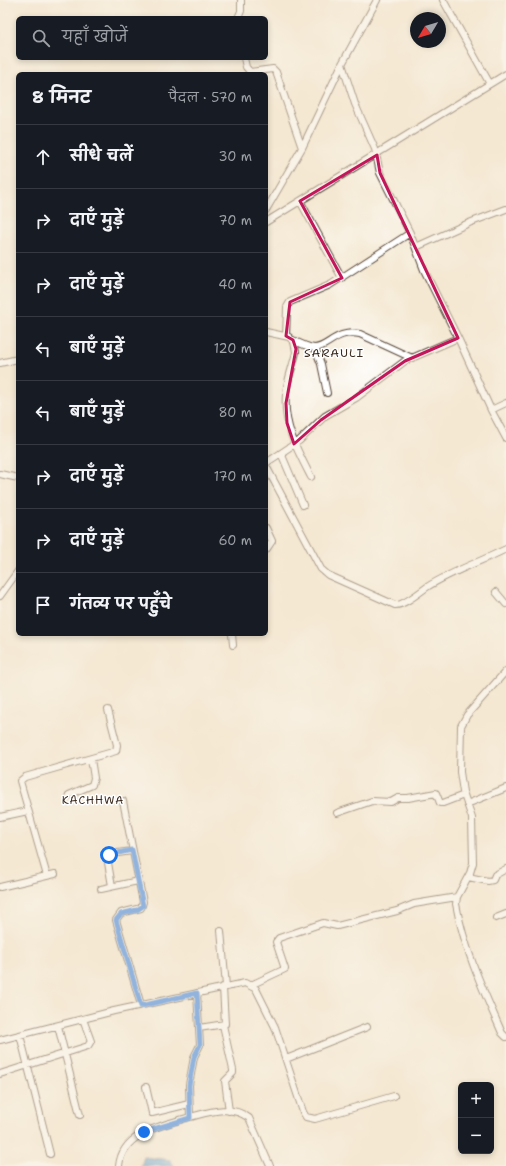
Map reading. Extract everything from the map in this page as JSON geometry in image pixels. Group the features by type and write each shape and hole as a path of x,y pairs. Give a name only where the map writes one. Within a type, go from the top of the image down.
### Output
{"street":[{"path":"239,16 241,11 241,0"},
{"path":"268,207 302,148 342,64 377,0"},
{"path":"443,0 490,84"},
{"path":"244,60 246,67 250,72 273,69 276,72 302,148"},
{"path":"342,64 355,104 376,149 380,173 410,233 424,270 506,438"},
{"path":"268,221 377,155 506,74"},
{"path":"300,201 342,278"},
{"path":"416,247 469,223 506,209"},
{"path":"286,336 287,307 290,302 342,278 359,265 410,233"},
{"path":"268,332 286,336 315,348 337,336 352,332 360,334 412,358"},
{"path":"268,463 294,444 325,416 356,398 392,370 412,358 458,338"},
{"path":"293,340 296,352 287,387 287,423 294,444 311,477"},
{"path":"315,348 321,364 327,393"},
{"path":"0,363 16,359"},
{"path":"491,410 506,403"},
{"path":"281,453 303,505"},
{"path":"268,468 321,569 328,575 396,605 402,604 433,583 462,567 506,549"},
{"path":"0,474 16,478"},
{"path":"268,532 272,540 268,547"},
{"path":"0,596 16,574"},
{"path":"496,592 506,604"},
{"path":"232,636 233,645"},
{"path":"506,671 467,715 461,726 460,772 464,796 472,822 473,863 468,877 457,897 456,908 471,957 502,1033 506,1037"},
{"path":"47,876 20,784 22,779 112,753 117,749 108,710"},
{"path":"69,795 92,785 94,778 91,759"},
{"path":"467,804 506,788"},
{"path":"337,813 372,801 389,802 398,798 408,798 436,793 440,803 443,803 464,796"},
{"path":"122,801 143,906 137,910 121,914 116,920 141,1006"},
{"path":"0,818 28,811"},
{"path":"112,886 107,857 111,854 132,850"},
{"path":"468,877 488,881 493,880 495,875 506,869"},
{"path":"0,887 55,874"},
{"path":"101,888 138,881"},
{"path":"251,985 285,969 276,942 279,938 323,922 338,926 397,911 414,904 457,897"},
{"path":"496,918 506,914"},
{"path":"221,932 226,1022 223,1025 233,1070 233,1073 225,1081 229,1111"},
{"path":"0,1040 245,983 251,985 260,995 276,1027 303,1112 310,1119 315,1119 394,1096"},
{"path":"190,1118 188,1090 193,1061 200,1045 197,993"},
{"path":"0,1074 90,1045 91,1041 83,1020"},
{"path":"199,1028 223,1025"},
{"path":"58,1026 80,1115"},
{"path":"286,1059 367,1027"},
{"path":"20,1035 50,1154"},
{"path":"146,1087 152,1113 189,1104"},
{"path":"119,1166 126,1149 144,1132 216,1110 241,1113 249,1118 270,1166"}],"highlighted area":[{"path":"377,155 380,173 458,338 405,361 321,420 294,444 287,423 286,403 296,349 293,340 286,336 290,302 342,278 300,201"}],"water":[{"path":"144,1157 170,1160 174,1166 141,1166"}],"district":[{"name":"SARAULI","path":"334,353"},
{"name":"KACHHWA","path":"93,800"}],"route":[{"path":"109,855 132,850 143,906 137,910 121,914 116,920 116,925 141,1006 197,993 200,1048 194,1057 189,1085 188,1095 190,1118 153,1128 144,1132"}]}
